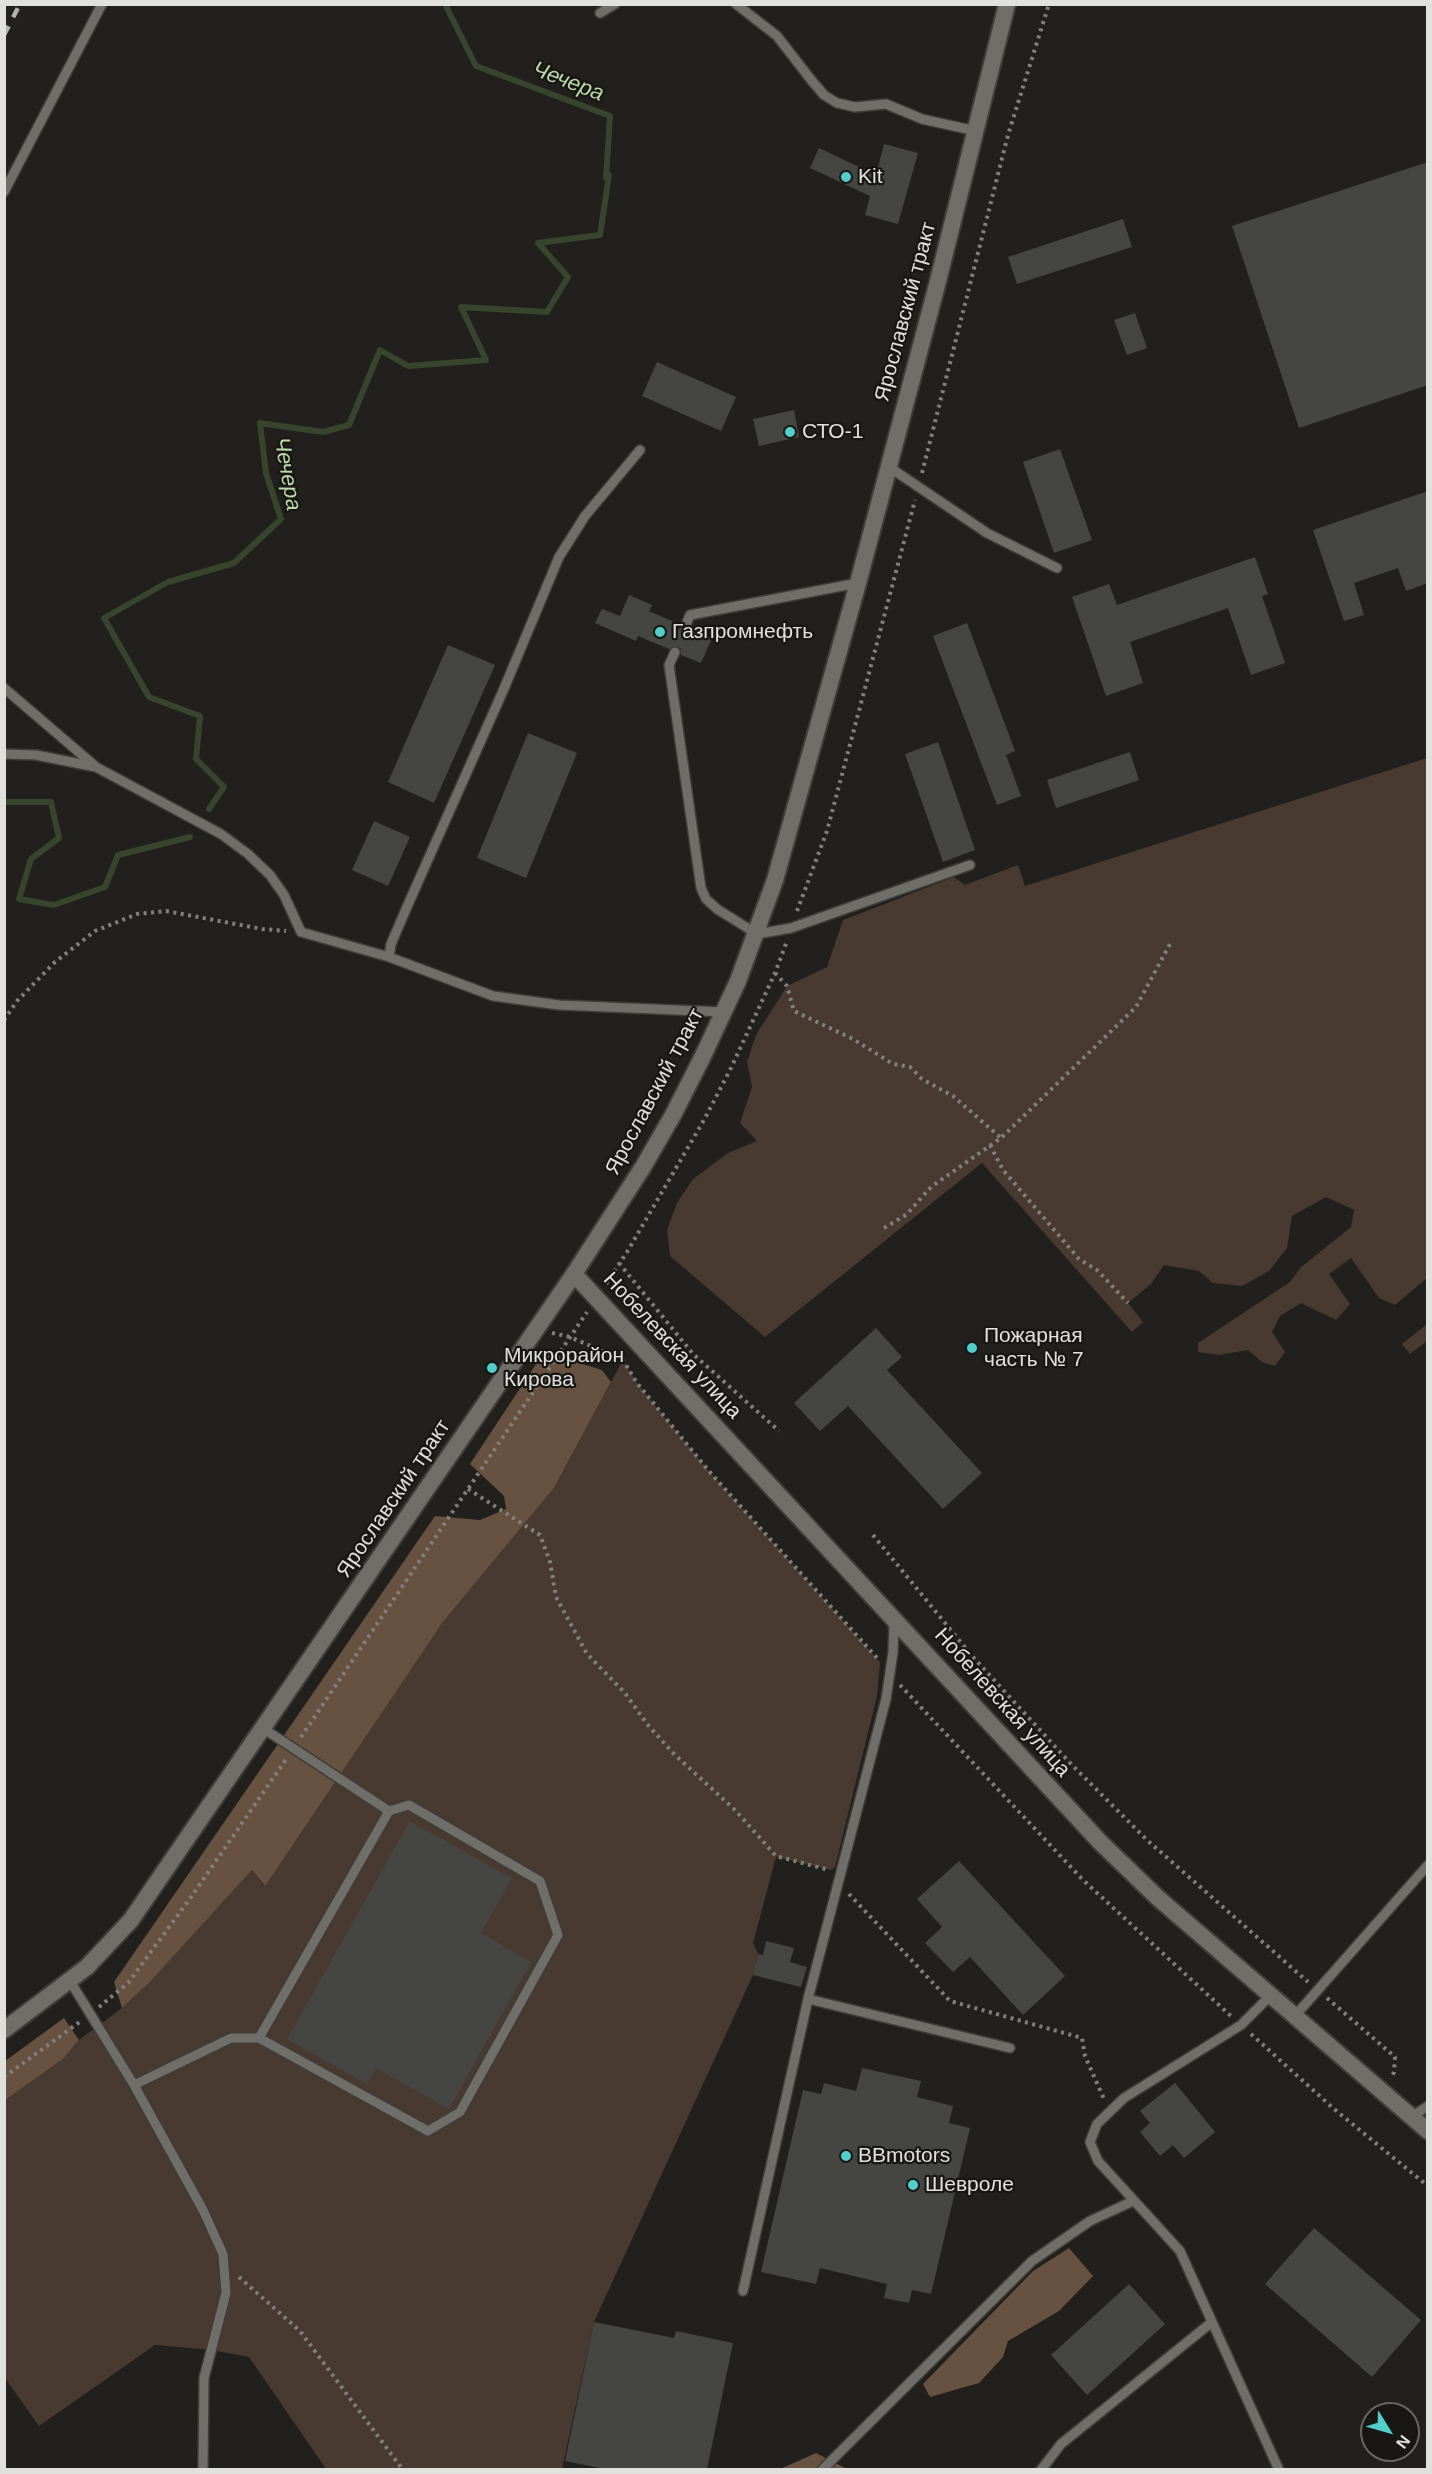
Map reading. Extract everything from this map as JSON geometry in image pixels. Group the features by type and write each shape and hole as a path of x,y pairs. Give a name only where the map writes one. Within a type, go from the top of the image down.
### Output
{"street":[{"name":"Ярославский тракт","path":"4,2030 70,1981 106,1948 131,1920 574,1274 673,1115 724,1012 776,880 889,467 1007,4"},
{"name":"Нобелевская улица","path":"574,1274 1100,1842 1158,1898 1428,2131"}],"lane":[{"path":"4,192 102,4"},
{"path":"600,13 615,4"},
{"path":"736,4 777,36 824,95 837,103 855,107 886,104 922,119 976,131"},
{"path":"389,957 391,944 503,691 559,557 585,516 640,450"},
{"path":"889,467 987,533 1057,568"},
{"path":"685,627 690,615 858,583"},
{"path":"675,652 669,665 701,888 706,899 717,909 757,933 792,928 970,865"},
{"path":"4,688 96,767 221,834 248,854 270,875 284,895 302,932 389,957 493,996 559,1005 724,1012"},
{"path":"4,754 36,754 96,767"},
{"path":"743,2291 808,1999 886,1699 894,1619"},
{"path":"264,1729 389,1811"},
{"path":"134,2085 231,2038 259,2038 428,2131 460,2112 558,1935 540,1881 409,1805 389,1811 259,2038"},
{"path":"1294,2017 1428,1865"},
{"path":"70,1981 134,2085 203,2210 223,2254 226,2293 204,2378 203,2469"},
{"path":"1270,1996 1241,2025 1125,2098 1097,2124 1090,2142 1098,2162 1180,2251 1279,2469"},
{"path":"808,1999 1010,2048"},
{"path":"1411,2117 1428,2106"},
{"path":"822,2469 1032,2261 1090,2221 1133,2201"},
{"path":"1041,2469 1061,2444 1212,2322"}],"path":[{"path":"4,1020 17,1001 55,962 95,931 137,914 166,911 262,929 302,932"},
{"path":"884,1228 906,1215 931,1188 1000,1138 1136,1008 1170,944"},
{"path":"775,973 787,986 794,1011 853,1039 893,1064 910,1067 922,1079 953,1096 1000,1138"},
{"path":"990,1145 1003,1170 1079,1259 1096,1270 1128,1303"},
{"path":"619,1263 693,1354 779,1431"},
{"path":"623,1360 637,1383 708,1470 926,1714 1083,1880 1334,2109 1428,2186"},
{"path":"4,2077 115,1996 128,1983 189,1900 468,1489 540,1535 550,1562 556,1597 587,1654 625,1693 647,1724 674,1754 735,1810 776,1856 831,1870 950,2001 1082,2038 1085,2056 1105,2100 1107,2115"},
{"path":"873,1535 972,1656 1072,1765 1147,1840 1395,2057 1394,2072 1383,2093"},
{"path":"225,2264 300,2331 403,2469"}],"shaded area":[{"path":"1427,758 1427,1278 1395,1305 1379,1298 1351,1258 1329,1274 1350,1304 1336,1320 1301,1303 1280,1316 1272,1332 1285,1352 1275,1366 1262,1362 1248,1350 1219,1355 1198,1352 1198,1343 1290,1282 1300,1268 1351,1227 1354,1210 1326,1197 1292,1216 1287,1248 1269,1271 1242,1286 1213,1283 1199,1271 1164,1265 1151,1284 1128,1303 1143,1322 1132,1332 982,1163 765,1337 670,1256 667,1230 677,1203 693,1179 728,1153 757,1141 740,1123 752,1087 747,1062 756,1035 787,986 827,967 843,920 954,877 965,885 1018,865 1025,886"},
{"path":"1427,1324 1427,1341 1410,1354 1402,1344"},
{"path":"544,1352 602,1370 611,1382 554,1488 443,1622 265,1886 252,1870 150,1982 122,2008 114,1982 435,1516 480,1520 506,1509 504,1496 470,1464"},
{"path":"623,1360 637,1383 708,1470 880,1662 877,1696 835,1867 831,1870 776,1857 753,1943 758,1954 753,1975 594,2322 562,2469 326,2469 249,2357 211,2350 155,2345 39,2426 5,2378 4,2100 63,2059 79,2040 122,2008 150,1982 252,1870 264,1886 443,1622 554,1488"},
{"path":"64,2018 79,2040 63,2059 5,2100 5,2061"},
{"path":"1069,2248 1093,2276 1059,2311 1008,2341 1003,2357 979,2383 930,2397 923,2384 1033,2271"},
{"path":"816,2453 847,2469 778,2470"}],"building":[{"path":"884,144 918,153 898,224 865,215 870,196 810,168 819,148 876,175"},
{"path":"1428,162 1428,385 1299,428 1232,226"},
{"path":"1123,219 1132,247 1017,284 1008,257"},
{"path":"1135,313 1147,348 1127,355 1114,320"},
{"path":"657,362 736,397 721,431 642,396"},
{"path":"794,410 799,437 759,446 753,419"},
{"path":"1060,449 1092,540 1054,553 1023,462"},
{"path":"1428,491 1428,583 1406,591 1398,568 1354,583 1364,615 1344,621 1313,530"},
{"path":"1255,557 1268,594 1262,596 1285,663 1251,675 1228,608 1130,642 1143,683 1106,696 1072,597 1109,584 1117,605"},
{"path":"629,595 652,605 649,611 679,624 678,628 682,633 686,634 691,629 712,638 701,663 681,655 681,649 677,646 669,649 638,636 636,641 595,623 602,609 620,616"},
{"path":"967,623 1015,751 1006,755 1021,796 997,805 933,636"},
{"path":"448,645 495,665 434,803 388,782"},
{"path":"528,733 577,753 526,878 477,858"},
{"path":"938,742 975,850 943,862 905,754"},
{"path":"1130,752 1139,780 1056,808 1047,780"},
{"path":"374,821 410,837 388,886 352,870"},
{"path":"876,1328 902,1357 887,1370 982,1473 943,1509 848,1406 820,1431 794,1403"},
{"path":"410,1821 512,1878 481,1933 531,1962 449,2109 376,2068 367,2084 287,2039"},
{"path":"959,1861 1065,1976 1023,2015 970,1957 953,1972 925,1943 942,1927 917,1899"},
{"path":"766,1941 794,1948 790,1962 807,1967 801,1987 753,1975 758,1954 763,1955"},
{"path":"862,2068 921,2081 917,2097 953,2106 949,2123 970,2128 931,2294 912,2290 909,2303 884,2298 887,2284 820,2268 816,2284 761,2272 803,2090 821,2094 824,2083 856,2091"},
{"path":"1175,2083 1215,2132 1184,2158 1173,2145 1160,2156 1140,2132 1150,2123 1140,2111"},
{"path":"1314,2228 1421,2320 1372,2377 1265,2284"},
{"path":"1129,2284 1165,2324 1087,2395 1051,2355"},
{"path":"594,2322 674,2338 676,2331 733,2343 707,2469 605,2469 565,2461"}],"waterway":[{"name":"Чечера","path":"209,809 224,787 196,759 200,716 149,697 104,618 168,582 234,563 281,519 266,473 260,423 323,432 349,425 380,350 408,366 486,360 461,307 547,312 568,277 538,243 600,235 609,175 606,178 610,116 476,66 445,4"},
{"name":"Чечера","path":"4,802 51,802 59,838 31,859 19,899 54,905 105,887 118,855 190,837"}],"railway":[{"path":"4,35 20,4"}],"place":[{"name":"Kit","path":"846,177"},
{"name":"СТО-1","path":"790,432"},
{"name":"Газпромнефть","path":"660,632"},
{"name":"Пожарная часть № 7","path":"972,1348"},
{"name":"Микрорайон Кирова","path":"492,1368"},
{"name":"BBmotors","path":"846,2156"},
{"name":"Шевроле","path":"913,2185"}]}
